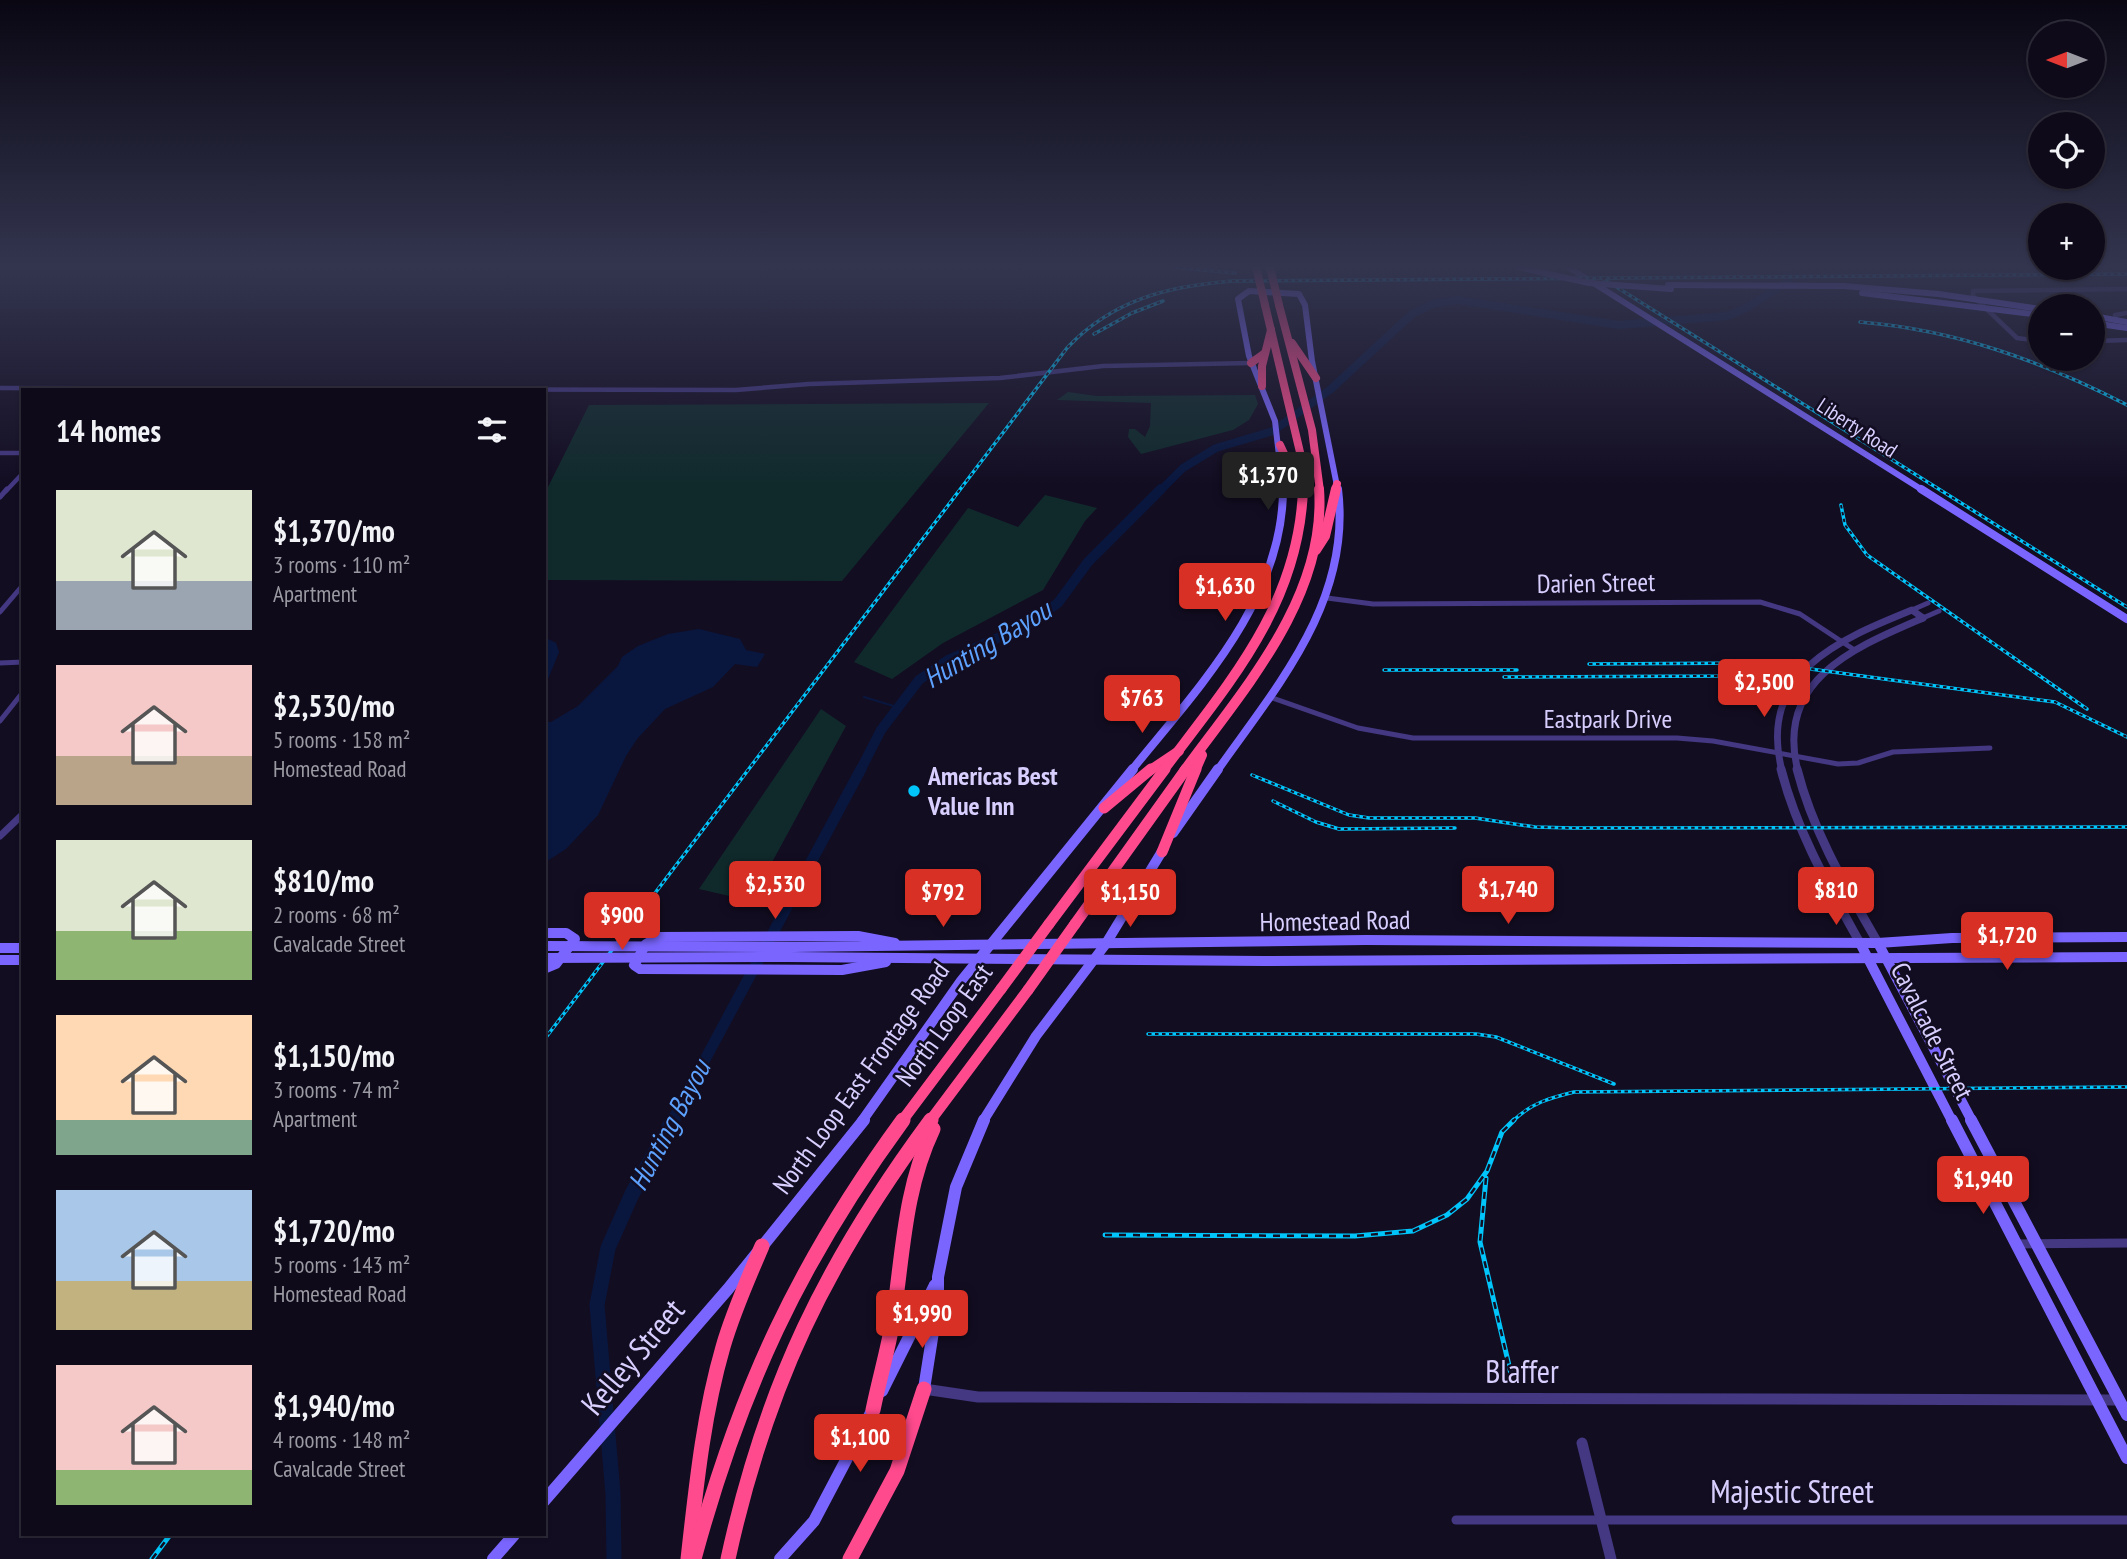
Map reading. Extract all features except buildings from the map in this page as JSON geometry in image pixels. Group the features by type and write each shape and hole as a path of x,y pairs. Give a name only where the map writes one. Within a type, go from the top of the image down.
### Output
{"highway":[{"path":"1262,386 1268,340"},
{"name":"North Loop East","path":"694,1559 743,1408 791,1295 825,1234 870,1168 1049,924 1247,659 1269,621 1288,580 1297,548 1304,499 1304,469 1274,340"},
{"name":"North Loop East","path":"728,1559 768,1414 815,1301 847,1242 882,1187 1028,990 1271,650 1295,602 1312,556 1320,499 1318,463 1288,340"},
{"path":"1290,340 1318,382"},
{"path":"1251,363 1265,353"},
{"path":"1279,442 1292,464 1304,499"},
{"path":"1312,556 1325,536 1336,484"},
{"path":"1162,852 1210,736"},
{"path":"1104,808 1134,787 1162,760 1181,750"},
{"path":"873,1410 892,1321 919,1154 953,1093"},
{"path":"688,1559 708,1411 719,1360 734,1313 762,1246"},
{"path":"850,1559 897,1471 924,1389"}],"main road":[{"name":"North Loop East Frontage Road","path":"762,1246 894,1081 978,958 1104,808 1214,666 1255,601 1276,549 1282,518 1284,475 1274,418 1251,363 1247,340"},
{"name":"North Loop East Frontage Road","path":"924,1389 938,1300 938,1277 956,1187 980,1126 1036,1037 1105,945 1162,852 1304,648 1327,598 1340,533 1324,403 1311,340"},
{"name":"Liberty Road","path":"1685,340 2127,619"},
{"path":"546,933 566,933 575,939 555,964 546,968"},
{"path":"901,958 856,969 640,969 634,965 646,944 658,937 873,937 904,945"},
{"path":"2084,937 2098,957"},
{"name":"Homestead Road","path":"546,946 1105,945 1366,940 1878,943 2127,937"},
{"path":"2004,938 2015,957"},
{"path":"1366,940 1371,960"},
{"path":"1517,942 1524,960"},
{"path":"1733,942 1742,957"},
{"path":"1263,943 1264,961"},
{"path":"1607,943 1613,959"},
{"name":"Cavalcade Street","path":"1860,943 2127,1458"},
{"name":"Cavalcade Street","path":"1878,943 2127,1415"},
{"path":"0,948 21,948"},
{"name":"Homestead Road","path":"546,958 1264,961 2127,957"},
{"path":"0,960 21,960"},
{"name":"Kelley Street","path":"546,1499 626,1409 762,1246"},
{"path":"780,1559 814,1521 929,1300 938,1277"},
{"path":"493,1559 513,1536"}],"street":[{"path":"2105,341 2127,340"},
{"path":"546,389 736,390 817,384 1000,378 1103,366 1251,363"},
{"path":"0,388 21,388"},
{"path":"0,453 21,453"},
{"path":"0,497 21,475"},
{"path":"0,612 21,587"},
{"name":"Darien Street","path":"1327,598 1373,604 1739,601 1788,609 1853,649"},
{"name":"Cavalcade Street","path":"1860,943 1789,800 1778,754 1778,723 1791,685 1803,668 1826,649 1928,603"},
{"path":"1912,610 1923,618"},
{"name":"Cavalcade Street","path":"1878,943 1806,804 1794,757 1798,712 1814,680 1834,661 1853,649 1939,611"},
{"path":"0,663 21,663"},
{"path":"0,721 21,695"},
{"name":"Eastpark Drive","path":"1269,697 1342,726 1377,735 1413,738 1677,738 1713,741 1838,764 1858,763 1893,752 1990,748"},
{"path":"1783,706 1798,712"},
{"path":"0,836 21,816"},
{"path":"1810,846 1826,845"},
{"path":"2016,1244 2127,1243"},
{"name":"Blaffer","path":"924,1389 978,1397 2119,1400"},
{"path":"1582,1443 1611,1559"},
{"name":"Majestic Street","path":"1456,1520 2127,1520"}],"green space":[{"path":"1068,392 1097,396 1255,395 1258,404 1249,420 1233,430 1141,454 1128,437 1129,429 1135,429 1145,437 1150,426 1151,403 1057,400"},
{"path":"989,403 842,581 546,580 546,491 589,405"},
{"path":"1045,495 1097,508 1085,521 1043,590 943,643 892,679 854,662 968,508 1018,527"},
{"path":"821,709 846,726 751,901 699,889"}],"water":[{"path":"699,629 740,639 746,650 765,654 757,667 735,664 713,687 665,709 637,739 626,756 598,815 566,849 546,862 546,722 551,722 578,706 618,666 622,657 638,646 668,634"},
{"path":"546,638 556,643 559,652 546,684"}],"waterway":[{"name":"Hunting Bayou","path":"1160,491 1183,468 1216,448 1273,431 1331,389 1384,340"},
{"name":"Hunting Bayou","path":"860,771 881,730 919,680 948,660 1027,625 1058,603 1088,562 1161,489"},
{"path":"864,697 897,707"},
{"name":"Hunting Bayou","path":"672,1121 861,769"},
{"name":"Hunting Bayou","path":"614,1559 613,1494 597,1305 608,1248 632,1194 673,1120"}],"railway":[{"path":"546,1037 1076,340"},
{"path":"1701,340 2127,607"},
{"path":"1963,340 2063,375 2127,405"},
{"path":"1841,505 1845,525 1867,555 2087,709"},
{"path":"1589,664 1756,663"},
{"path":"1504,677 1718,676 1765,668 1803,668 2055,702 2127,737"},
{"path":"1384,670 1517,670"},
{"path":"1252,775 1349,815 1369,818 1475,818 1535,827 1572,828 2127,827"},
{"path":"1273,801 1316,822 1339,829 1455,828"},
{"path":"1148,1034 1476,1034 1496,1037 1614,1084"},
{"path":"1513,1121 1534,1105 1574,1092 2127,1087"},
{"path":"1105,1235 1355,1236 1413,1231 1447,1215 1467,1199 1487,1171 1502,1132 1513,1121"},
{"path":"1486,1178 1480,1242 1511,1374"},
{"path":"152,1559 169,1536"}],"place":[{"name":"Americas Best Value Inn","path":"914,791"}]}
